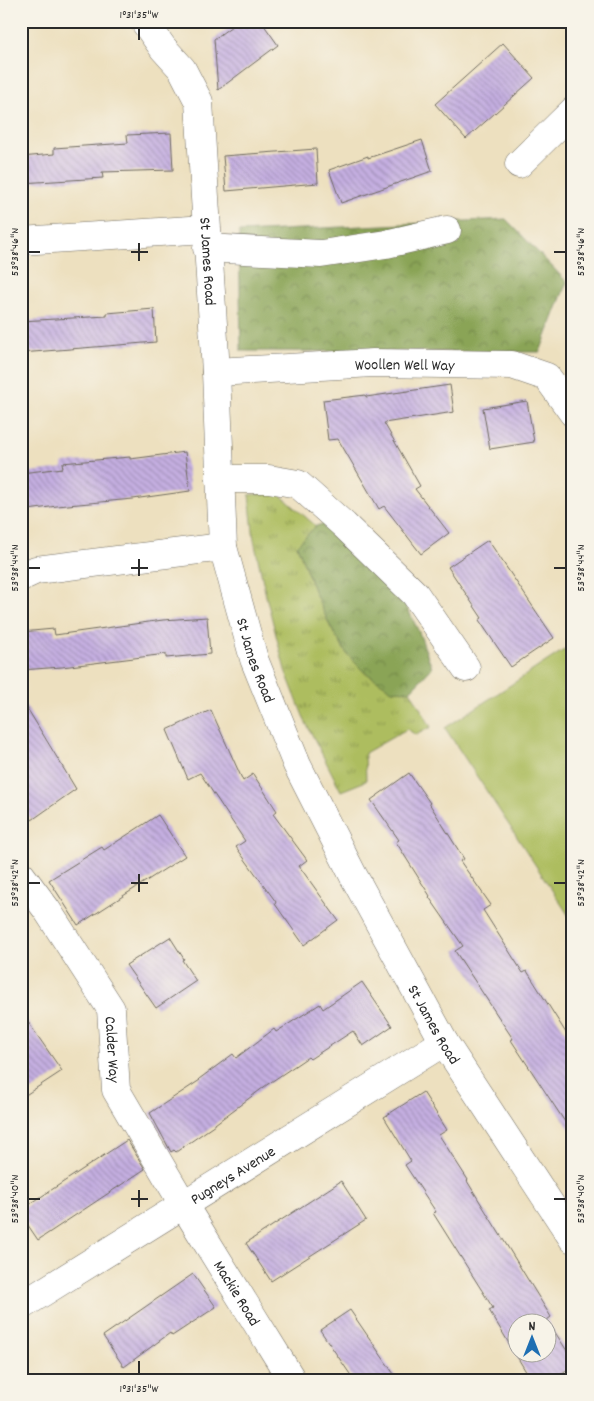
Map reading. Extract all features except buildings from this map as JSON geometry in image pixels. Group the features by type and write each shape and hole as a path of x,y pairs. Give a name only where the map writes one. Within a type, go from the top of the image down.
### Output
{"street":[{"name":"St James Road","path":"144,21 163,48 182,69 199,102 216,372 223,547 254,659 297,765 353,875 444,1042 573,1239"},
{"path":"519,164 573,111"},
{"path":"21,241 207,238 321,254 386,244 447,230"},
{"name":"Woollen Well Way","path":"216,372 373,364 512,365 547,377 573,413"},
{"path":"220,479 269,479 298,484 344,525 415,594 466,668"},
{"path":"21,577 36,570 223,547"},
{"name":"Calder Way","path":"21,875 47,910 111,1009 116,1090 183,1204"},
{"name":"Pugneys Avenue","path":"21,1306 444,1042"},
{"name":"Mackie Road","path":"183,1204 292,1380"}],"green space":[{"path":"506,219 567,282 540,352 241,351 239,232"},
{"path":"277,492 316,526 297,545 315,593 331,628 347,654 408,687 431,727 416,735 407,729 365,753 366,781 341,791 305,721 285,670 254,540 249,495"},
{"path":"348,516 397,587 419,632 432,668 410,691 392,690 363,671 347,654 331,628 315,593 297,545 316,526"},
{"path":"573,644 573,922 445,728"}]}
